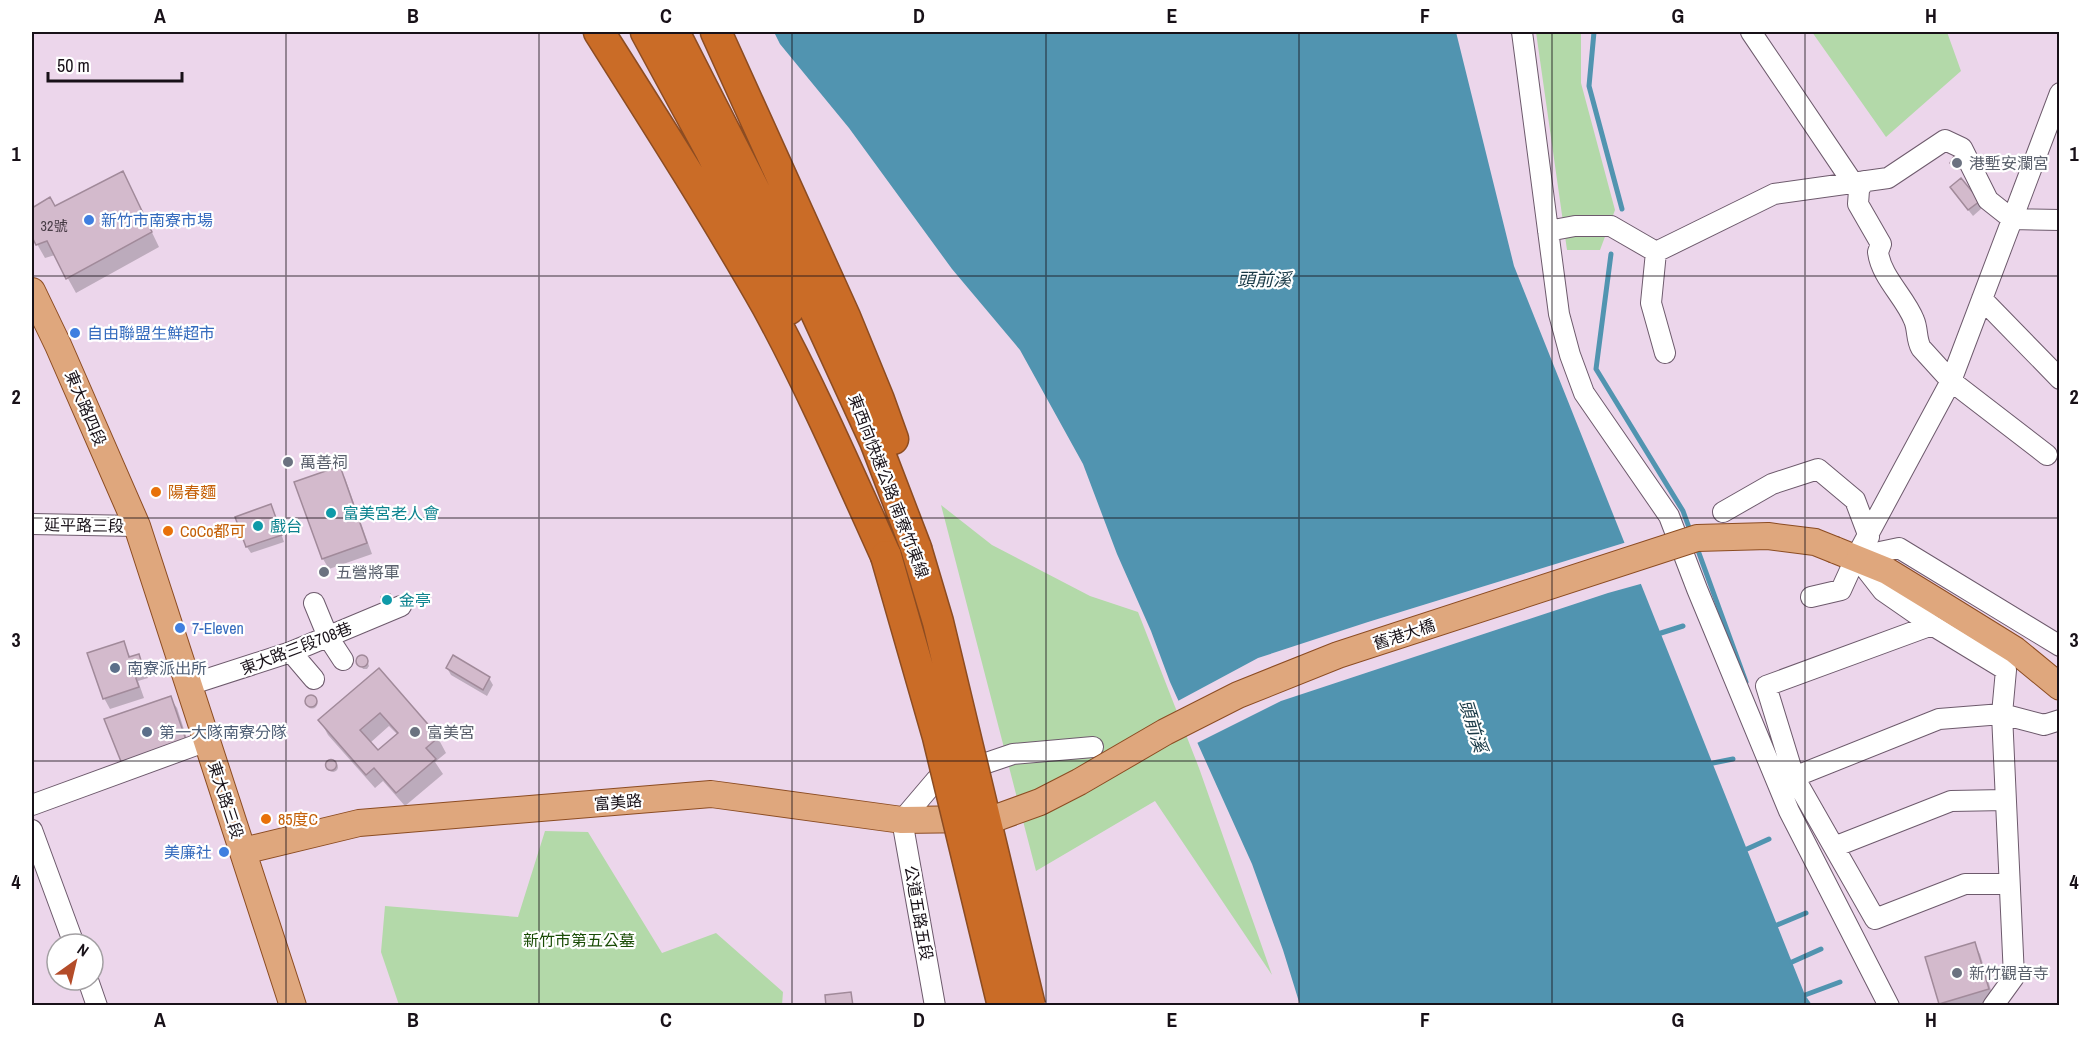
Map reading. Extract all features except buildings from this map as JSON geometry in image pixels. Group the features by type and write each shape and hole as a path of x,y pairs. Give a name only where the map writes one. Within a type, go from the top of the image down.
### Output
{"highway":[{"path":"599,32 766,306 823,415 886,556"},
{"name":"東西向快速公路 南寮竹東線","path":"646,32 710,150 808,348 849,449 886,556 938,737 1003,1005"},
{"name":"東西向快速公路 南寮竹東線","path":"674,32 808,295 875,441 916,548 938,622 1030,1005"},
{"path":"716,32 840,306 879,400 909,487 916,548"}],"main road":[{"name":"東大路四段","path":"32,291 137,526"},
{"name":"東大路三段","path":"137,526 293,1005"},
{"name":"舊港大橋","path":"996,818 1040,802 1165,732 1248,691 1338,655 1697,538 1768,537 1853,548 2015,650 2060,687"},
{"name":"富美路","path":"243,851 359,823 711,794 902,820 996,818"}],"street":[{"path":"1522,32 1559,314 1570,355 1584,393 1669,516 1696,589 1789,811 1889,1005"},
{"path":"1750,32 1858,182 1858,204 1881,244 1878,252 1882,266 1913,317 1917,327 1917,342 1921,348 1952,381 2047,455"},
{"path":"1853,548 1952,381 2060,93"},
{"path":"1656,252 1774,194 1888,178 1945,140 1962,148 1988,200 2012,219 2060,220"},
{"path":"1548,231 1575,226 1611,226 1656,252"},
{"path":"1656,252 1651,303 1665,353"},
{"path":"1982,299 2060,380"},
{"path":"1723,512 1772,484 1818,469 1855,500 1853,548 1841,590 1811,597"},
{"name":"延平路三段","path":"32,524 137,526"},
{"path":"1853,548 1883,591 1932,626 2006,670 2001,714 2014,977 1993,1005"},
{"path":"1853,548 1899,548 2060,646"},
{"path":"314,603 328,637 343,660"},
{"name":"東大路三段708巷","path":"189,685 291,652 401,606"},
{"path":"1932,626 1766,686 1794,777 1875,919 1965,884 2009,884"},
{"path":"291,652 314,679"},
{"path":"1794,777 1940,719 2001,714 2044,725 2060,720"},
{"path":"32,805 207,741"},
{"path":"902,820 936,780 1013,754 1093,747"},
{"path":"1834,847 1951,801 2005,800"},
{"name":"公道五路五段","path":"902,820 935,1005"},
{"path":"32,830 70,932"}],"green space":[{"path":"1536,32 1581,32 1581,83 1615,210 1600,250 1567,250"},
{"path":"1812,32 1947,32 1961,71 1886,137"},
{"path":"941,505 992,545 1090,596 1138,612 1199,768 1272,975 1155,801 1036,871"},
{"name":"新竹市第五公墓","path":"545,831 588,832 662,953 716,933 783,992 782,1005 399,1005 381,952 385,906 518,917"}],"water":[{"name":"頭前溪","path":"774,32 1456,32 1514,266 1805,995 1812,1005 1300,1005 1252,864 1170,682 1083,464 1020,350 952,269 849,128 780,44"}],"pier":[{"path":"1627,542 1644,583 1281,701 1195,744 1176,702 1258,658"}],"waterway":[{"path":"1594,32 1589,86 1622,209"},
{"path":"1611,254 1596,369 1683,511 1691,533"},
{"path":"1696,545 1746,682"},
{"path":"1661,633 1683,626"},
{"path":"1713,763 1733,759"},
{"path":"1747,849 1769,839"},
{"path":"1777,925 1806,913"},
{"path":"1792,962 1821,949"},
{"path":"1805,995 1840,982"}],"place":[{"name":"港塹安瀾宮","path":"1957,163"},
{"name":"新竹市南寮市場","path":"89,220"},
{"name":"自由聯盟生鮮超市","path":"75,333"},
{"name":"萬善祠","path":"288,462"},
{"name":"陽春麵","path":"156,492"},
{"name":"富美宮老人會","path":"331,513"},
{"name":"戲台","path":"258,526"},
{"name":"CoCo都可","path":"168,531"},
{"name":"五營將軍","path":"324,572"},
{"name":"金亭","path":"387,600"},
{"name":"7-Eleven","path":"180,628"},
{"name":"南寮派出所","path":"115,668"},
{"name":"第一大隊南寮分隊","path":"147,732"},
{"name":"富美宮","path":"415,732"},
{"name":"85度C","path":"266,819"},
{"name":"美廉社","path":"224,852"},
{"name":"新竹觀音寺","path":"1957,973"}]}
